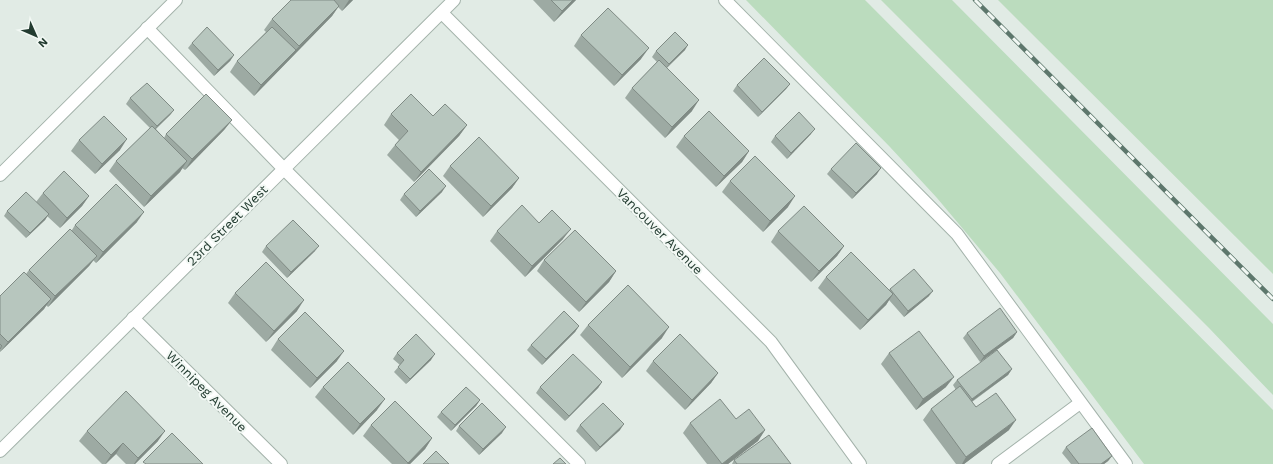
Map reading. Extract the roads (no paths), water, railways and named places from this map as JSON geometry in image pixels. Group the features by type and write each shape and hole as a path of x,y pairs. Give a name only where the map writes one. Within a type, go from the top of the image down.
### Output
{"street":[{"path":"0,175 176,0"},
{"name":"23rd Street West","path":"0,451 283,168 454,0"},
{"path":"726,0 957,234 1126,464"},
{"name":"Vancouver Avenue","path":"442,13 771,342 860,464"},
{"path":"147,28 283,168 579,464"},
{"name":"Winnipeg Avenue","path":"133,318 281,464"},
{"path":"998,464 1080,403"}],"railway":[{"path":"975,0 1273,299"}]}
